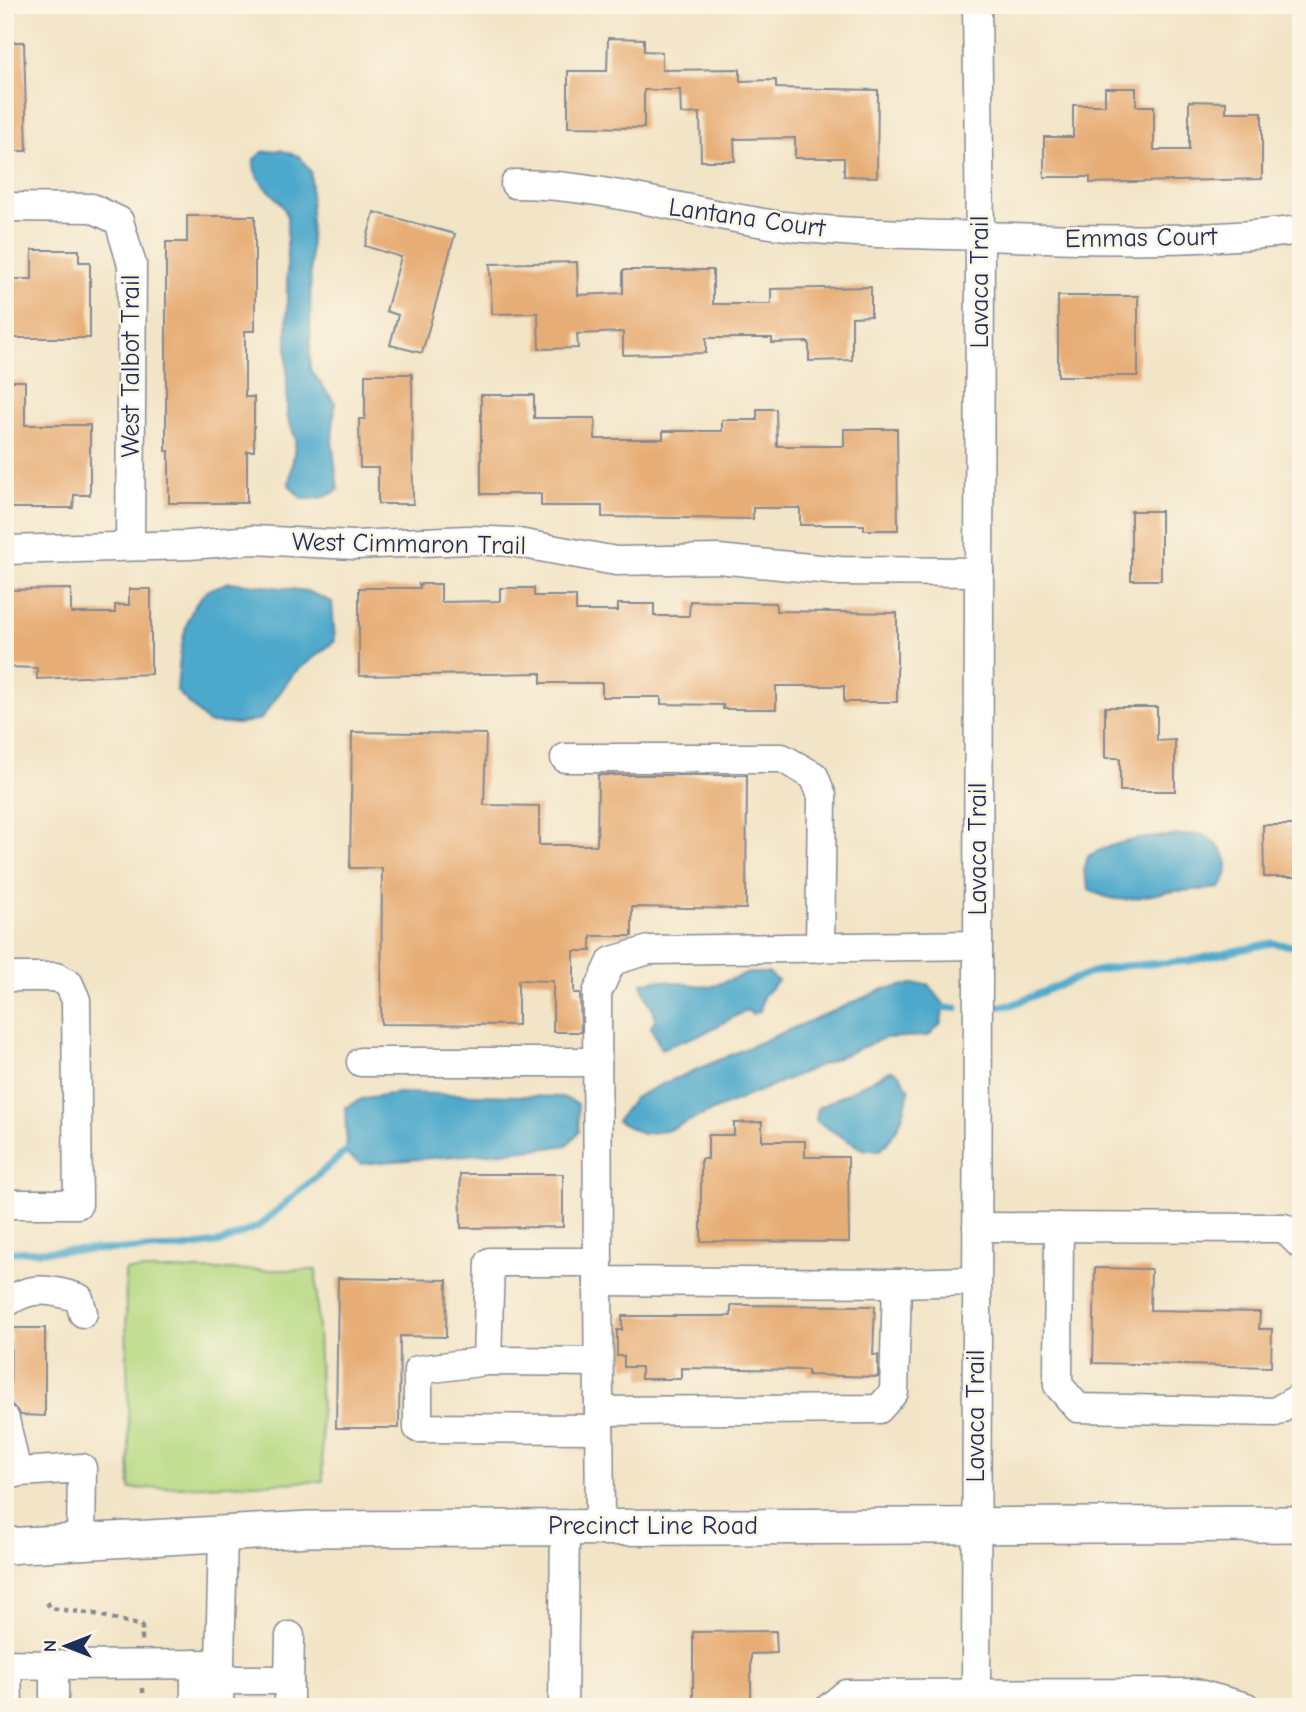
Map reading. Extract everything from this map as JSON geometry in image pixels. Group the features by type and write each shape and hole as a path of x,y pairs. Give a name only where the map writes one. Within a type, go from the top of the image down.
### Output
{"main road":[{"name":"Precinct Line Road","path":"5,1546 223,1534 600,1526 1301,1524"}],"street":[{"name":"Lavaca Trail","path":"976,1693 980,236 977,5"},
{"name":"Lantana Court","path":"515,184 555,184 788,226 866,234 980,236"},
{"name":"West Talbot Trail","path":"5,207 92,208 119,221 132,265 130,545"},
{"name":"Emmas Court","path":"980,236 1172,238 1251,236 1301,230"},
{"name":"West Cimmaron Trail","path":"5,550 189,545 253,540 399,545 468,540 513,542 616,561 718,559 839,570 979,572"},
{"path":"565,758 782,758 814,776 822,796 821,948"},
{"path":"600,1526 597,993 612,961 649,950 978,945"},
{"path":"5,978 56,978 69,984 76,1000 78,1204 5,1204"},
{"path":"360,1062 597,1062"},
{"path":"977,1227 1284,1228 1301,1245"},
{"path":"1059,1227 1059,1385 1078,1408 1275,1412 1301,1397"},
{"path":"487,1361 490,1262 598,1271 897,1283 976,1280"},
{"path":"598,1362 487,1361 418,1370 418,1427 879,1409 894,1392 897,1283"},
{"path":"5,1304 21,1292 52,1289 79,1298 83,1313"},
{"path":"5,1419 11,1473 82,1468 81,1541"},
{"path":"563,1707 565,1527"},
{"path":"195,1707 214,1679 223,1534"},
{"path":"8,1707 6,1664 143,1665 289,1693 290,1636"},
{"path":"54,1665 54,1707"},
{"path":"830,1707 846,1694 976,1693 1166,1700 1195,1693 1245,1707"}],"path":[{"path":"47,1602 50,1608 94,1614 142,1626 144,1702"}],"green space":[{"path":"125,1270 316,1270 323,1481 130,1489"}],"water":[{"path":"280,150 299,156 311,172 310,369 335,403 332,440 338,490 312,499 302,499 289,485 296,440 287,416 287,217 279,201 257,176 254,168 254,159 263,152"},
{"path":"230,582 307,591 332,602 335,641 294,673 261,719 239,724 208,723 177,691 183,639 197,602 208,591"},
{"path":"1202,834 1222,850 1225,857 1227,871 1220,888 1176,891 1133,899 1114,899 1089,890 1084,872 1088,856 1102,849 1129,841"},
{"path":"749,973 769,973 778,981 763,996 760,1011 752,1014 747,1010 704,1033 661,1049 651,1027 656,1018 642,983 656,980 710,987"},
{"path":"928,984 944,1004 941,1023 928,1036 884,1038 668,1130 642,1134 617,1121 634,1098 656,1087 884,989"},
{"path":"892,1070 899,1074 909,1089 900,1123 879,1151 862,1149 816,1121 818,1108"},
{"path":"399,1093 562,1097 578,1104 579,1132 567,1145 549,1148 361,1164 347,1155 345,1107 364,1098"}],"building":[{"path":"608,38 644,39 644,51 662,52 662,70 740,69 740,81 776,80 776,88 878,90 877,177 844,176 844,158 795,158 795,138 734,139 735,161 701,161 700,113 681,114 680,90 644,90 644,128 568,127 568,71 607,71"},
{"path":"5,42 24,42 27,151 5,151"},
{"path":"1105,88 1136,88 1136,106 1154,106 1154,150 1189,150 1189,101 1226,102 1226,112 1262,112 1262,179 1090,183 1090,177 1044,177 1044,137 1073,137 1073,105 1105,105"},
{"path":"374,212 455,234 422,353 390,345 398,315 386,311 401,257 365,246"},
{"path":"187,216 255,216 255,331 245,331 245,397 254,397 254,451 247,451 247,503 169,503 169,451 166,451 166,242 187,242"},
{"path":"32,250 79,250 79,262 90,262 90,338 5,338 5,279 32,279"},
{"path":"577,262 578,295 623,293 623,270 713,270 713,304 771,304 771,289 871,287 871,316 852,317 852,360 809,361 809,342 772,343 772,338 706,338 706,353 623,355 623,332 577,334 578,348 539,349 538,313 492,314 490,264"},
{"path":"1058,296 1138,296 1138,376 1058,376"},
{"path":"365,374 412,374 413,504 378,504 378,468 360,468 359,419 365,419"},
{"path":"5,381 25,381 25,425 90,425 90,495 74,495 73,508 5,508"},
{"path":"481,395 534,395 534,418 595,418 595,439 663,439 663,431 722,431 722,420 757,420 757,409 776,409 777,446 844,446 844,429 897,429 898,530 864,530 864,525 800,525 800,508 753,508 753,519 602,517 602,506 541,506 541,494 481,494"},
{"path":"1131,511 1161,511 1161,580 1131,580"},
{"path":"419,584 441,584 441,602 500,601 500,588 534,588 534,596 576,596 576,611 618,611 618,604 654,604 654,616 689,616 690,601 776,603 776,611 897,613 897,702 844,702 844,686 776,686 776,709 723,709 723,705 661,704 661,697 602,697 602,683 541,683 541,673 359,676 359,588 420,588"},
{"path":"71,589 71,613 115,613 115,605 129,605 129,589 151,589 151,674 37,679 37,668 5,667 5,590"},
{"path":"1105,707 1157,707 1157,741 1175,740 1175,791 1120,791 1120,758 1105,758"},
{"path":"352,732 486,734 484,805 539,806 539,845 597,845 598,775 747,775 746,909 632,907 632,936 591,936 591,951 574,951 574,993 580,993 581,1032 553,1032 553,981 518,980 518,1025 381,1024 382,868 350,868"},
{"path":"1263,825 1301,825 1301,877 1264,877"},
{"path":"762,1122 762,1141 805,1141 805,1157 848,1157 849,1242 701,1241 701,1159 708,1159 708,1135 734,1135 734,1123"},
{"path":"460,1174 563,1174 563,1227 461,1228"},
{"path":"1095,1268 1151,1269 1150,1310 1260,1312 1259,1329 1272,1329 1271,1367 1093,1363"},
{"path":"338,1278 447,1280 446,1337 400,1336 399,1428 336,1428"},
{"path":"731,1305 875,1306 873,1355 878,1355 878,1377 808,1375 808,1370 681,1368 681,1379 641,1379 641,1367 624,1367 624,1356 617,1356 617,1330 622,1330 622,1316 731,1316"},
{"path":"11,1328 45,1328 45,1416 21,1415 10,1403"},
{"path":"776,1631 777,1653 751,1654 751,1707 693,1707 693,1632"}],"waterway":[{"path":"989,1007 1011,1005 1092,972 1122,966 1189,961 1272,943 1301,947"},
{"path":"937,1008 956,1008"},
{"path":"5,1252 183,1248 222,1242 259,1226 352,1146"}]}
